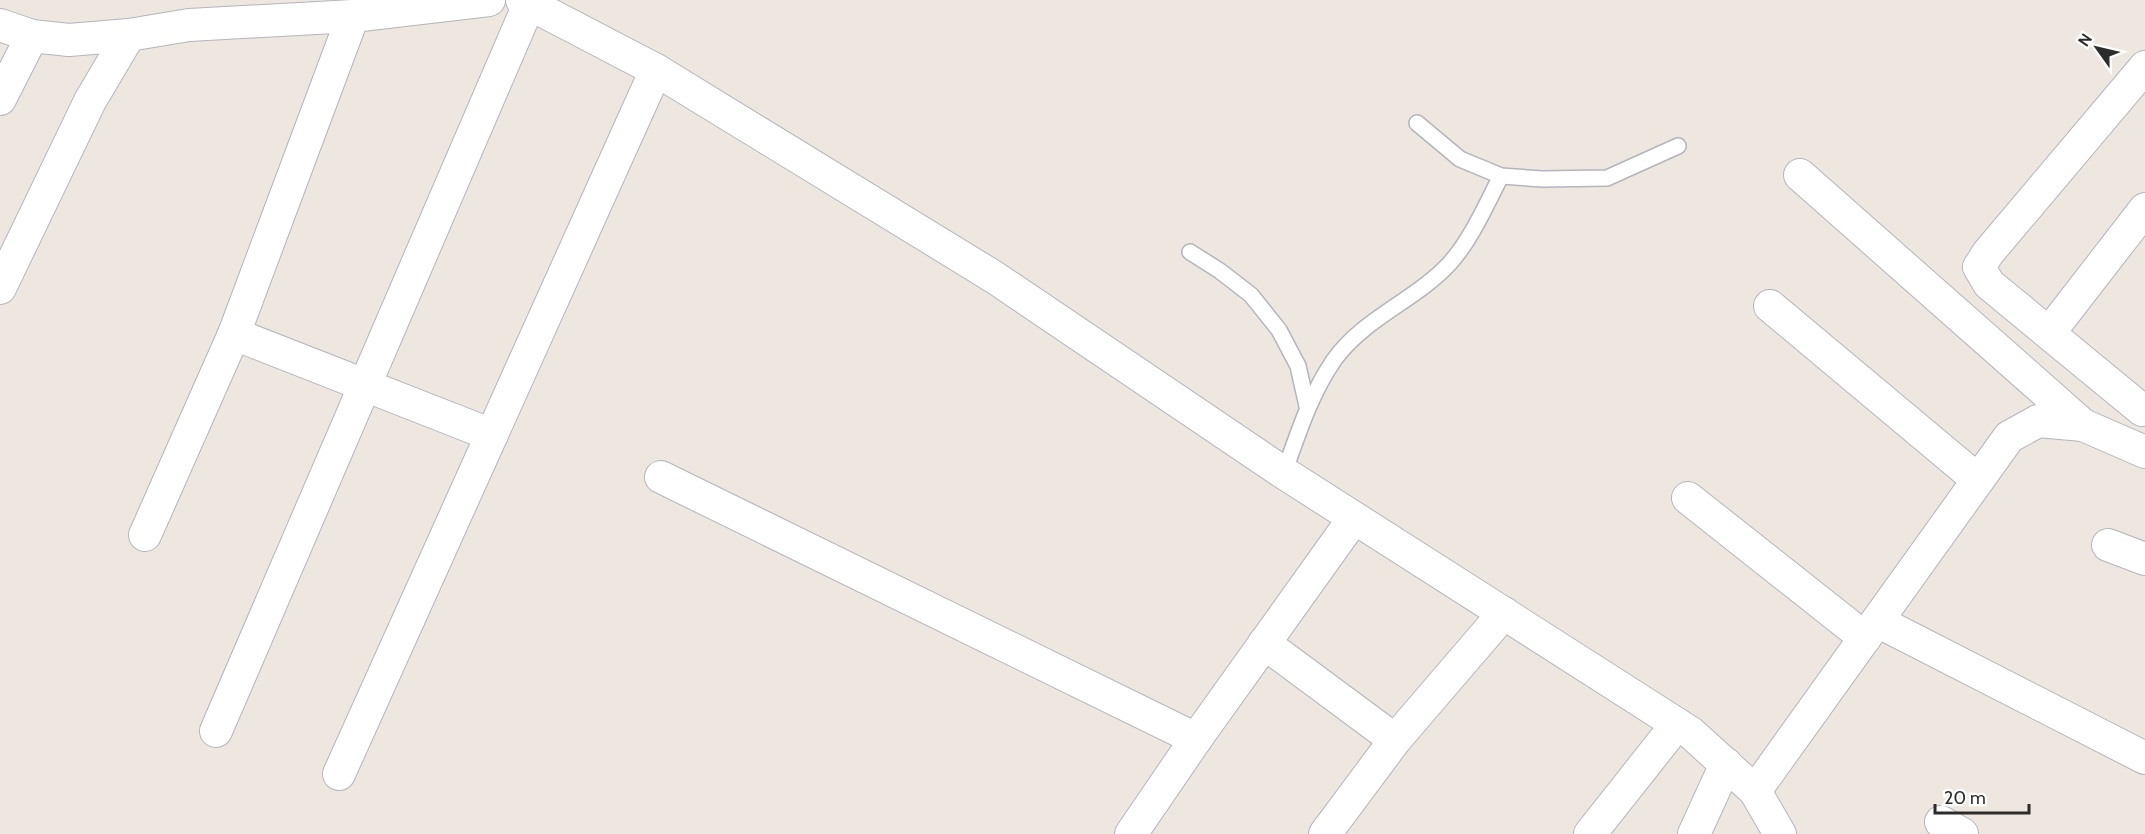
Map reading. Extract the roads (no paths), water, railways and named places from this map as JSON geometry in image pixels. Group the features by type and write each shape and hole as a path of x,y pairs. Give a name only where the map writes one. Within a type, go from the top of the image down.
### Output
{"street":[{"path":"0,25 32,36 69,40 129,35 189,26 353,16 489,0"},
{"path":"216,731 526,2 656,70 994,277 1284,473 1691,733 1755,791 1779,834"},
{"path":"145,535 234,334 353,16"},
{"path":"2,279 90,100 129,35"},
{"path":"0,99 32,36"},
{"path":"1800,175 2083,424 2133,447 2144,408 1989,284 1979,267 1995,244 2145,67"},
{"path":"339,774 656,70"},
{"path":"2049,333 2145,209"},
{"path":"1770,306 1978,480"},
{"path":"234,334 492,435"},
{"path":"1755,791 2009,437 2038,421 2083,424"},
{"path":"661,477 1196,739"},
{"path":"1688,498 1871,630 2145,758"},
{"path":"1131,834 1354,518"},
{"path":"2108,545 2145,559"},
{"path":"1325,834 1395,740 1504,614"},
{"path":"1264,643 1395,740"},
{"path":"1590,834 1677,724"},
{"path":"1694,834 1726,764"}],"lane":[{"path":"1417,123 1460,159 1501,176 1542,179 1607,178 1678,146"},
{"path":"1284,473 1307,406 1335,359 1364,329 1399,305 1450,262 1470,234 1501,176"},
{"path":"1190,252 1251,295 1280,330 1298,366 1307,406"}]}
